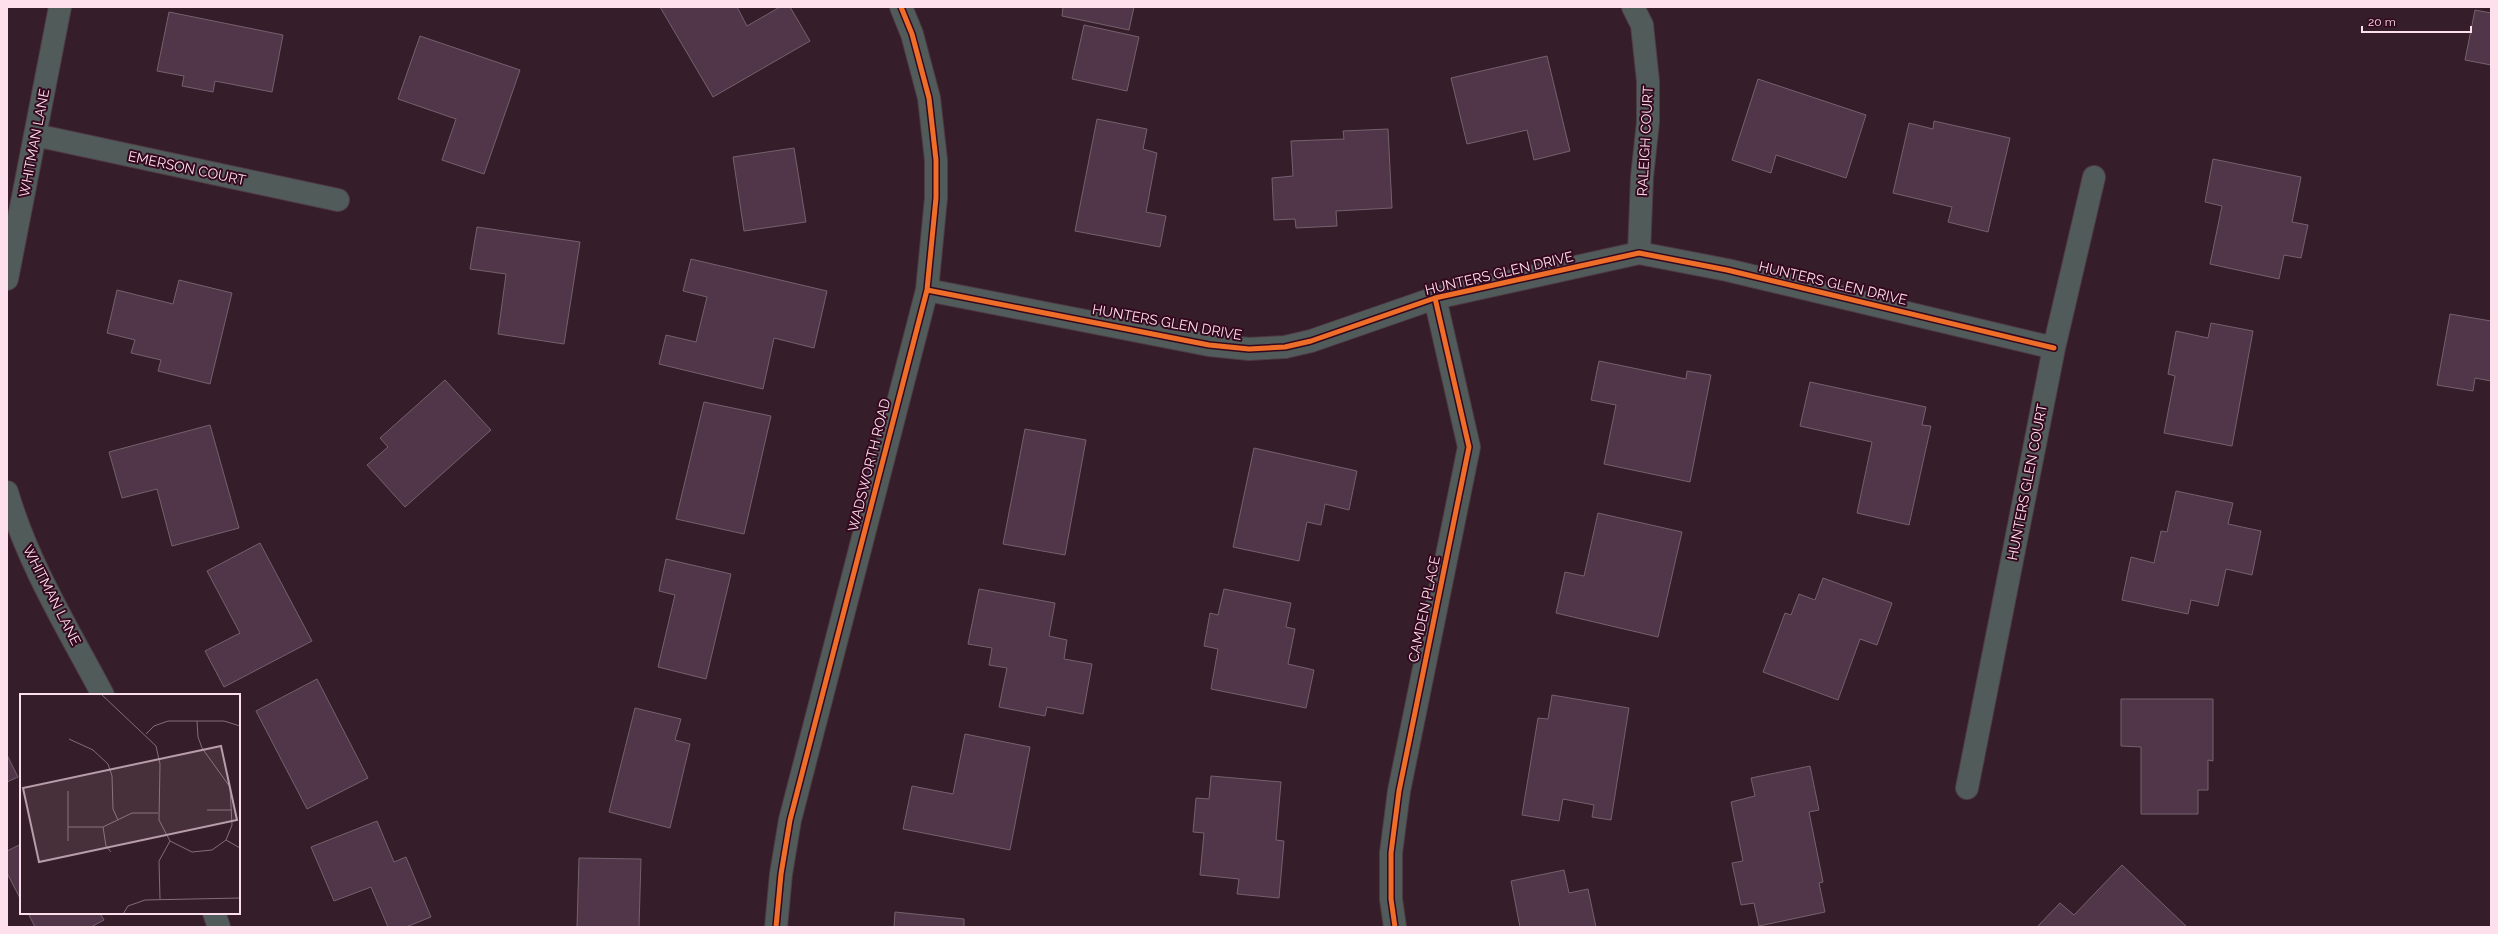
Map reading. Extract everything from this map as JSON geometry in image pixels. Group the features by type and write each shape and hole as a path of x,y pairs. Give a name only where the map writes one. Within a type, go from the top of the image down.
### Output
{"street":[{"name":"WHITMAN LANE","path":"7,279 60,7"},
{"name":"WADSWORTH ROAD","path":"776,927 781,874 790,820 927,290 936,198 936,160 928,98 912,34 901,7"},
{"name":"RALEIGH COURT","path":"1633,7 1642,24 1648,81 1648,122 1642,176 1639,253"},
{"name":"EMERSON COURT","path":"35,135 338,200"},
{"name":"HUNTERS GLEN COURT","path":"1967,788 2054,348 2094,177"},
{"name":"HUNTERS GLEN DRIVE","path":"927,290 1209,345 1249,349 1285,347 1311,341 1436,298 1639,253 1727,270 2054,348"},
{"name":"CAMDEN PLACE","path":"1395,927 1392,899 1392,853 1399,791 1470,447 1436,298"},
{"name":"WHITMAN LANE","path":"7,492 15,519 39,575 102,694"},
{"path":"214,914 219,927"}],"building":[{"path":"660,7 737,7 747,26 780,7 790,7 810,41 713,97"},
{"path":"1063,7 1134,7 1129,30 1062,16"},
{"path":"2475,10 2491,13 2491,65 2465,60"},
{"path":"169,12 283,35 272,92 215,81 213,92 182,86 184,76 157,71"},
{"path":"1084,25 1139,37 1127,91 1072,79"},
{"path":"420,36 520,70 484,174 442,160 456,119 398,99"},
{"path":"1547,56 1570,151 1534,160 1527,130 1467,144 1451,78"},
{"path":"1758,79 1866,115 1846,178 1776,155 1771,173 1732,160"},
{"path":"1097,119 1147,129 1143,149 1157,153 1146,212 1166,216 1160,247 1075,231"},
{"path":"1934,121 2010,138 1988,232 1948,222 1952,207 1893,193 1909,123 1933,129"},
{"path":"1388,129 1392,208 1336,211 1337,226 1296,228 1295,219 1274,220 1272,178 1293,176 1291,141 1344,139 1343,131"},
{"path":"794,148 806,222 744,231 733,157"},
{"path":"2213,159 2301,177 2292,222 2308,225 2301,258 2284,255 2279,279 2210,264 2222,206 2205,202"},
{"path":"477,227 580,242 564,344 498,334 506,274 470,269"},
{"path":"691,259 827,291 814,348 774,338 763,389 659,364 666,335 696,342 707,297 683,291"},
{"path":"179,280 232,293 210,384 158,371 161,360 131,353 135,340 107,333 117,290 173,304"},
{"path":"2450,314 2491,321 2491,381 2475,378 2473,391 2437,385"},
{"path":"2211,323 2253,331 2232,446 2164,433 2175,376 2168,374 2176,331 2208,338"},
{"path":"1599,361 1686,379 1687,371 1711,375 1690,482 1604,464 1616,405 1591,400"},
{"path":"445,380 491,430 405,507 367,465 388,447 380,438"},
{"path":"1810,382 1926,407 1922,425 1931,426 1909,525 1857,513 1872,442 1800,426"},
{"path":"704,402 771,416 744,534 676,519"},
{"path":"210,425 239,528 172,546 157,489 122,498 109,452"},
{"path":"1025,429 1086,440 1065,555 1003,544"},
{"path":"1254,448 1357,471 1349,510 1325,504 1321,525 1307,522 1299,561 1233,547"},
{"path":"2176,491 2233,503 2228,524 2261,531 2252,575 2226,569 2218,606 2191,600 2188,614 2122,600 2131,557 2154,563 2161,531 2167,532"},
{"path":"1598,513 1682,532 1658,637 1556,613 1565,572 1584,576"},
{"path":"260,543 312,641 224,687 205,651 240,633 207,571"},
{"path":"666,559 731,574 706,679 658,667 675,595 659,591"},
{"path":"1823,578 1892,603 1877,645 1860,639 1838,700 1763,672 1785,613 1791,615 1799,594 1815,600"},
{"path":"979,589 1055,603 1049,636 1067,640 1064,659 1092,664 1083,714 1047,707 1045,716 999,707 1007,668 989,665 992,648 968,644"},
{"path":"1224,589 1291,603 1286,627 1295,629 1288,664 1314,670 1306,708 1211,689 1218,649 1204,646 1210,613 1218,615"},
{"path":"317,679 368,778 307,809 256,711"},
{"path":"1552,695 1629,708 1611,820 1592,817 1594,805 1563,799 1559,821 1522,815 1538,718 1548,719"},
{"path":"2121,699 2213,699 2213,761 2208,760 2208,790 2198,790 2198,814 2141,814 2141,747 2121,746"},
{"path":"635,708 681,719 675,740 690,744 670,828 609,812"},
{"path":"965,734 1030,747 1010,850 903,829 912,786 953,794"},
{"path":"7,755 18,777 7,782"},
{"path":"1810,766 1819,810 1809,812 1823,882 1819,883 1825,912 1759,926 1754,903 1741,905 1732,863 1743,861 1731,802 1755,796 1751,778"},
{"path":"1211,776 1281,782 1276,840 1284,841 1279,898 1237,894 1239,879 1200,875 1204,833 1193,832 1196,798 1209,799"},
{"path":"377,821 394,862 406,857 431,917 406,927 388,927 371,887 334,901 311,847"},
{"path":"20,844 20,898 7,873 7,851"},
{"path":"579,858 641,859 639,927 577,927"},
{"path":"2122,865 2187,927 2037,927 2060,903 2074,915"},
{"path":"1564,870 1569,893 1588,889 1596,927 1520,927 1511,881"},
{"path":"895,912 964,919 964,927 894,927"},
{"path":"28,914 101,914 104,920 91,927 35,927"}],"cycle path":[{"path":"776,927 781,874 790,820 927,290 936,198 936,160 929,98 912,34 901,7"},
{"path":"927,290 1209,345 1249,349 1285,347 1311,341 1435,298 1639,253 1727,270 2054,348"},
{"path":"1395,927 1391,899 1391,853 1399,791 1469,447 1435,298"}]}
